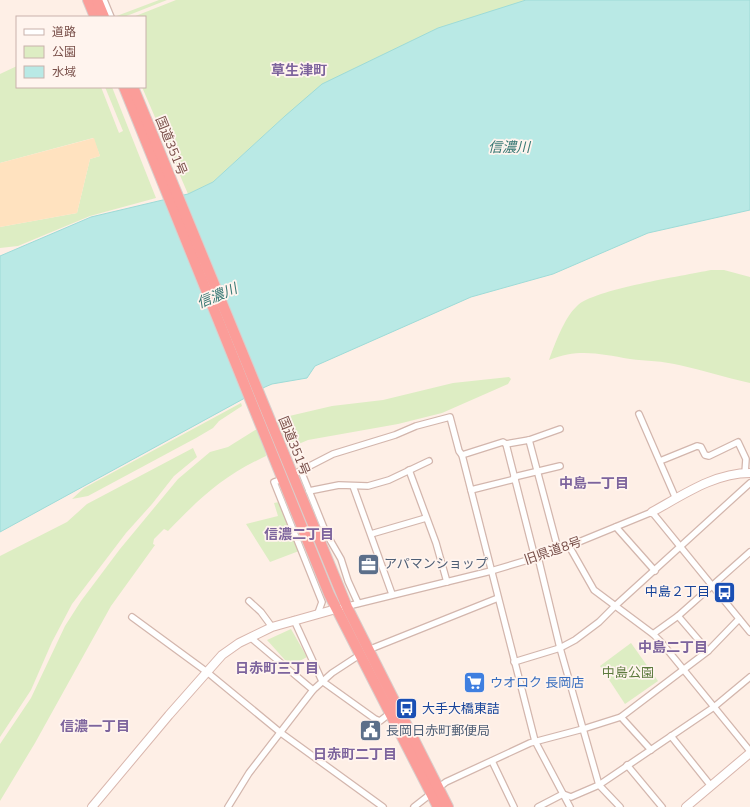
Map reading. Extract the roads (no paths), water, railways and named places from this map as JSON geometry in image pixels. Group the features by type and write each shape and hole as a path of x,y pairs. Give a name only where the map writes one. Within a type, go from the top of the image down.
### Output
{"highway":[{"path":"88,0 95,16"},
{"path":"97,0 104,16"},
{"name":"国道351号","path":"124,88 276,448 347,607 389,714 420,768 448,807"},
{"name":"国道351号","path":"133,88 276,448 336,609 365,652 435,790 438,807"}],"street":[{"path":"104,0 110,16"},
{"path":"638,414 676,499"},
{"path":"358,603 348,581 341,559 326,532 299,471 332,454 395,435 416,426 450,418 459,451 462,455 535,741 570,807"},
{"path":"462,455 503,442 506,444 529,440 560,429"},
{"path":"529,440 558,549"},
{"path":"660,461 697,446 701,447 705,455 709,456 738,442 746,459 747,473"},
{"path":"506,444 560,648 599,785 620,807"},
{"path":"309,491 339,485 368,486 429,461"},
{"path":"471,490 560,466"},
{"path":"410,470 446,582"},
{"name":"旧県道8号","path":"336,609 392,594 491,571 536,557 569,546 652,512 713,480 730,474 747,473"},
{"path":"277,481 274,482 322,602 318,613"},
{"path":"514,662 560,648 599,622 750,483"},
{"path":"353,486 392,594"},
{"path":"652,512 750,632"},
{"path":"370,534 426,518"},
{"path":"616,527 656,571"},
{"path":"569,546 594,590 653,634 750,752 690,806"},
{"path":"653,634 678,616 750,552"},
{"path":"228,807 249,773 313,690 322,681 365,652 498,598"},
{"path":"249,601 261,612 272,627"},
{"path":"92,807 222,655 272,627 336,609"},
{"path":"678,616 708,651"},
{"path":"132,617 207,672 281,733 383,807"},
{"path":"414,807 446,782 535,741 583,730 621,717 682,669 708,651 739,619"},
{"path":"294,620 322,681 375,719 380,720 389,714"},
{"path":"250,638 313,690"},
{"path":"538,807 562,794 571,797 599,785 714,707 750,677"},
{"path":"621,717 651,750"},
{"path":"671,736 711,786"},
{"path":"492,761 514,807"},
{"path":"627,765 662,807"}],"water":[{"name":"信濃川","path":"526,0 750,0 750,210 648,233 553,274 471,297 315,366 307,378 272,384 265,387 0,532 0,256 91,217 188,194 213,182 322,84 438,28"}],"place":[{"name":"アパマンショップ","path":"368,564"},
{"name":"中島２丁目","path":"725,592"},
{"name":"ウオロク 長岡店","path":"474,683"},
{"name":"大手大橋東詰","path":"407,709"},
{"name":"長岡日赤町郵便局","path":"370,731"}],"district":[{"name":"草生津町","path":"299,70"},
{"name":"中島一丁目","path":"594,483"},
{"name":"信濃二丁目","path":"299,534"},
{"name":"中島二丁目","path":"673,647"},
{"name":"日赤町三丁目","path":"277,668"},
{"name":"信濃一丁目","path":"95,726"},
{"name":"日赤町二丁目","path":"355,754"}],"park label":[{"name":"中島公園","path":"628,673"}]}
